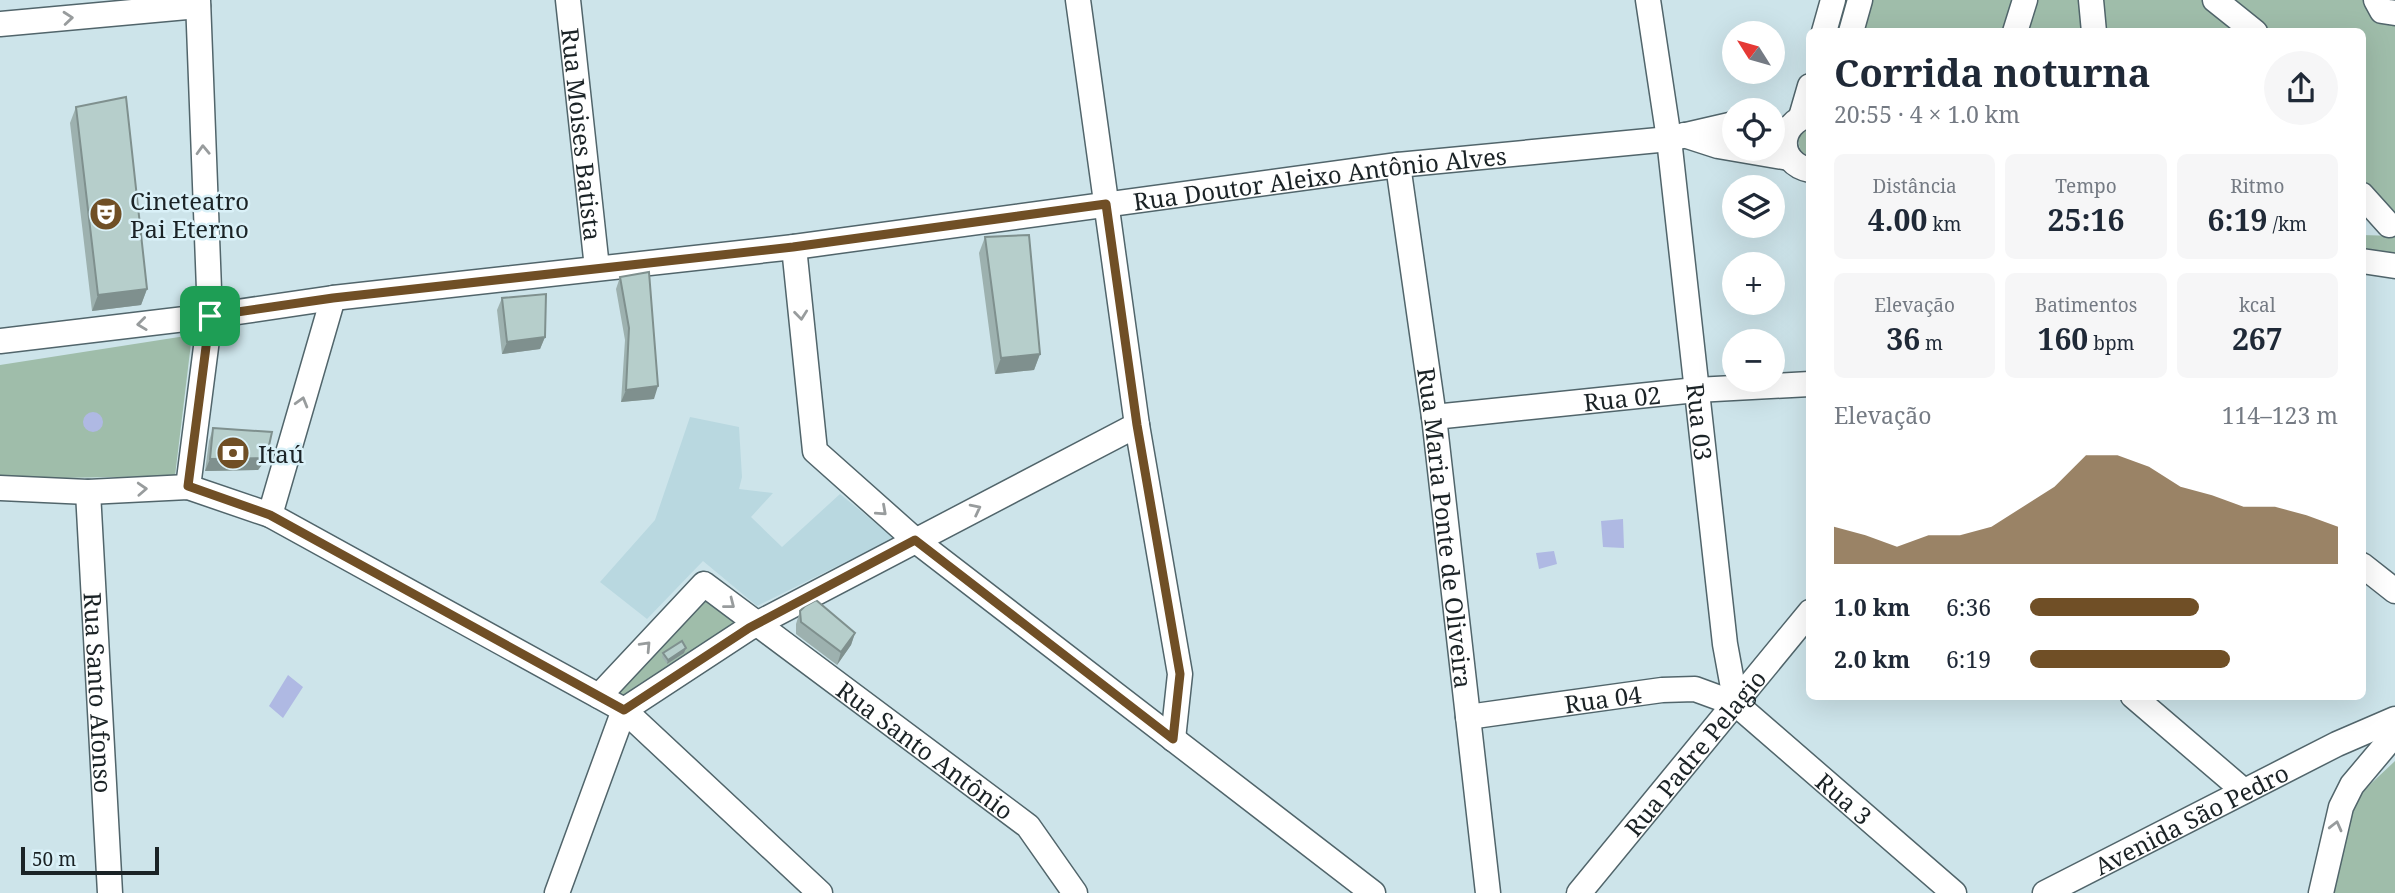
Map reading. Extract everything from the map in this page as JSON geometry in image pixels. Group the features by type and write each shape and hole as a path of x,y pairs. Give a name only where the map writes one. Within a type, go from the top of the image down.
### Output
{"street":[{"name":"Rua Moises Batista","path":"568,0 597,268"},
{"path":"1078,0 1137,425 1180,674 1173,739"},
{"name":"Rua 03","path":"1648,0 1676,137 1696,390 1724,644 1736,704"},
{"path":"1825,28 1833,0"},
{"path":"1852,28 1860,0"},
{"path":"2016,28 2025,0"},
{"path":"2091,0 2094,28"},
{"path":"2215,0 2250,28"},
{"path":"2376,0 2382,11 2395,13"},
{"path":"0,24 198,3 210,316 188,486"},
{"path":"1800,164 1785,138 1806,94"},
{"name":"Rua Doutor Aleixo Antônio Alves","path":"0,341 333,298 793,247 1398,165 1676,137 1722,127"},
{"name":"Rua Doutor Aleixo Antônio Alves","path":"1676,137 1800,164"},
{"name":"Rua Maria Ponte de Oliveira","path":"1398,165 1434,417 1488,893"},
{"path":"2366,206 2392,225"},
{"path":"793,247 815,451 915,540 1367,892"},
{"path":"2366,262 2395,266"},
{"path":"270,515 333,298"},
{"name":"Rua 02","path":"1434,417 1696,390 1806,384"},
{"path":"557,893 624,710 756,624 1137,425"},
{"path":"0,488 88,492 188,486 270,515 624,710 820,893"},
{"name":"Rua Santo Afonso","path":"88,492 110,893"},
{"path":"2366,568 2395,591"},
{"name":"Rua Santo Antônio","path":"599,696 704,584 1028,826 1075,893"},
{"name":"Rua Padre Pelagio","path":"1579,893 1806,617"},
{"name":"Rua 04","path":"1468,717 1662,690 1695,689 1736,704"},
{"path":"2138,700 2244,792"},
{"name":"Rua 3","path":"1736,704 1954,893"},
{"name":"Avenida São Pedro","path":"2045,893 2337,744 2395,719"},
{"path":"2321,893 2341,807 2352,785 2395,734"},
{"path":"2337,744 2378,753"}],"shaded area":[{"path":"690,417 739,427 742,477 739,489 773,493 751,517 782,547 840,494 894,538 757,606 703,561 647,619 600,582 655,520"}],"green space":[{"path":"1872,0 2395,0 2395,216 2366,216 2366,28 1864,28"},
{"path":"1806,130 1806,155 1801,151 1801,135"},
{"path":"2366,235 2395,236 2395,257 2366,253"},
{"path":"192,335 175,476 0,479 0,365"},
{"path":"705,588 752,624 623,707 602,696"},
{"path":"2395,761 2395,893 2328,893 2344,809"}],"water":[{"path":"93,412 100,415 103,422 100,429 93,432 86,429 83,422 86,415"},
{"path":"1623,519 1624,548 1603,547 1601,521"},
{"path":"1554,551 1557,564 1539,569 1536,553"},
{"path":"288,675 303,687 283,718 269,706"}],"building":[{"name":"Cineteatro Pai Eterno","path":"126,97 147,289 98,295 76,107"},
{"path":"1029,235 1040,354 1001,358 985,237"},
{"path":"649,272 658,386 626,390 629,328 620,277"},
{"path":"546,294 545,337 507,342 502,298"},
{"path":"213,428 272,432 268,450 263,458 210,459"},
{"path":"816,600 855,633 841,652 801,622 800,611"},
{"path":"682,641 686,648 668,660 663,653"}],"place":[{"name":"Cineteatro Pai Eterno","path":"106,214"},
{"name":"Itaú","path":"233,453"}],"route":[{"path":"1106,204 1137,425 1180,674 1173,739 915,540 749,628 624,710 270,515 188,486 210,316 333,298 793,247 1106,204"}]}
